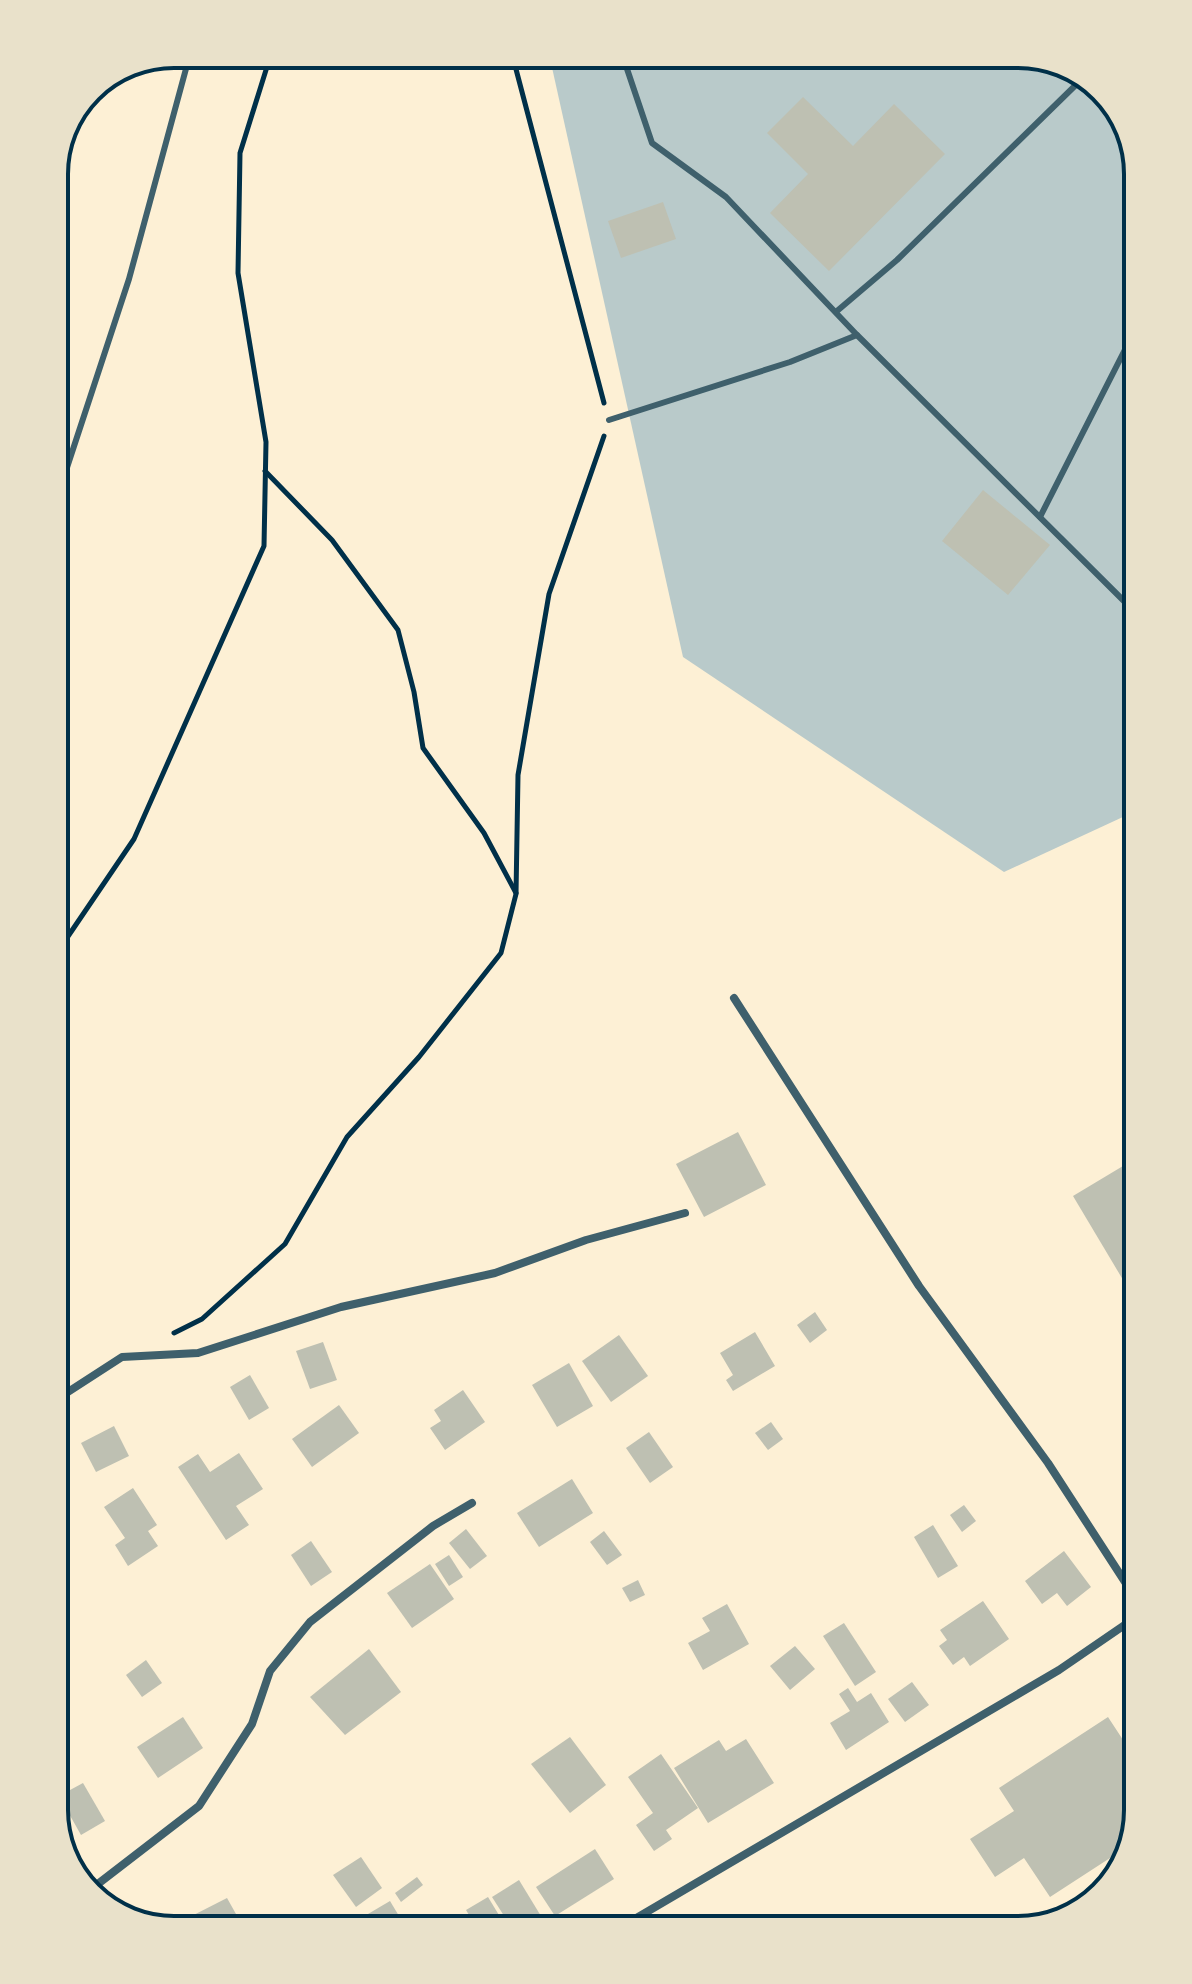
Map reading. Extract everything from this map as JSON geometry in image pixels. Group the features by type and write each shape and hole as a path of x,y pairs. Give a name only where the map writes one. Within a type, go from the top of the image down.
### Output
{"street":[{"path":"734,998 919,1286 1048,1463 1124,1581"},
{"path":"68,1392 122,1357 198,1353 341,1307 495,1273 586,1240 685,1213"},
{"path":"98,1884 199,1806 252,1724 270,1671 310,1622 433,1526 472,1503"},
{"path":"640,1916 1059,1670 1124,1625"}],"lane":[{"path":"68,464 129,279 186,68"},
{"path":"627,68 652,143 726,197 857,335 1124,601"},
{"path":"837,311 897,260 1076,85"},
{"path":"609,420 790,362 857,335"},
{"path":"1040,517 1124,352"}],"path":[{"path":"68,936 134,839 264,546 266,442 238,273 240,153 267,68"},
{"path":"162,1338 202,1319 285,1244 347,1137 419,1057 501,953 516,894 518,775 549,594 609,420 516,68"},
{"path":"265,471 332,540 398,630 414,692 423,748 484,833 516,894"}],"shaded area":[{"path":"552,68 1025,68 1052,74 1077,86 1098,104 1113,127 1122,153 1124,174 1124,816 1004,872 683,657"}],"building":[{"path":"803,97 853,146 894,104 945,154 829,271 770,213 808,174 767,133"},
{"path":"663,202 676,239 621,258 608,221"},
{"path":"983,490 1050,545 1008,595 942,541"},
{"path":"738,1132 766,1185 704,1217 676,1164"},
{"path":"1124,1165 1124,1282 1073,1196"},
{"path":"815,1312 827,1330 810,1343 797,1325"},
{"path":"755,1332 775,1366 733,1391 726,1380 733,1375 720,1353"},
{"path":"619,1335 648,1376 611,1402 582,1361"},
{"path":"323,1342 337,1380 310,1389 296,1351"},
{"path":"569,1363 593,1406 557,1427 532,1385"},
{"path":"250,1375 269,1408 249,1420 230,1387"},
{"path":"463,1390 485,1422 445,1450 430,1428 441,1421 434,1410"},
{"path":"339,1405 359,1433 312,1467 292,1439"},
{"path":"771,1422 783,1439 768,1450 755,1433"},
{"path":"114,1426 129,1456 96,1472 81,1443"},
{"path":"649,1432 673,1467 650,1483 626,1448"},
{"path":"239,1453 263,1489 236,1506 249,1525 226,1540 178,1467 198,1454 210,1472"},
{"path":"572,1479 593,1513 539,1547 517,1513"},
{"path":"133,1488 157,1525 148,1531 158,1546 128,1566 115,1545 125,1538 104,1507"},
{"path":"964,1505 976,1521 962,1532 950,1515"},
{"path":"933,1525 958,1566 938,1578 914,1537"},
{"path":"466,1529 487,1556 470,1569 449,1543"},
{"path":"604,1531 622,1555 607,1565 590,1542"},
{"path":"311,1541 332,1572 311,1586 291,1555"},
{"path":"1064,1551 1091,1587 1067,1606 1057,1593 1042,1604 1025,1581"},
{"path":"449,1555 463,1577 449,1586 435,1564"},
{"path":"430,1564 454,1599 412,1628 387,1593"},
{"path":"638,1580 645,1595 630,1602 622,1588"},
{"path":"983,1601 1009,1639 970,1666 964,1657 953,1665 939,1646 947,1640 940,1630"},
{"path":"727,1604 749,1644 703,1670 688,1643 710,1631 702,1618"},
{"path":"844,1623 876,1672 855,1686 823,1636"},
{"path":"795,1646 815,1669 790,1690 770,1666"},
{"path":"369,1649 401,1692 345,1735 310,1697"},
{"path":"146,1660 162,1683 142,1697 126,1675"},
{"path":"912,1682 929,1705 905,1722 888,1699"},
{"path":"848,1688 857,1702 871,1693 889,1722 846,1750 830,1723 850,1711 839,1694"},
{"path":"183,1717 203,1748 158,1778 137,1747"},
{"path":"1108,1717 1124,1741 1123,1824 1116,1851 1114,1856 1050,1897 1024,1858 995,1877 970,1839 1014,1811 999,1788"},
{"path":"570,1737 606,1785 570,1813 531,1764"},
{"path":"746,1739 774,1783 708,1823 674,1768 719,1740 726,1751"},
{"path":"661,1754 698,1808 666,1830 672,1839 654,1851 636,1825 653,1813 628,1777"},
{"path":"83,1783 105,1821 81,1835 68,1812 68,1791"},
{"path":"595,1849 614,1879 555,1916 536,1887"},
{"path":"361,1857 382,1888 356,1907 333,1875"},
{"path":"417,1877 423,1885 401,1902 395,1893"},
{"path":"519,1880 541,1916 504,1916 492,1897"},
{"path":"488,1897 500,1916 470,1916 466,1910"},
{"path":"227,1898 237,1916 192,1916"},
{"path":"390,1901 399,1916 365,1916"}]}
